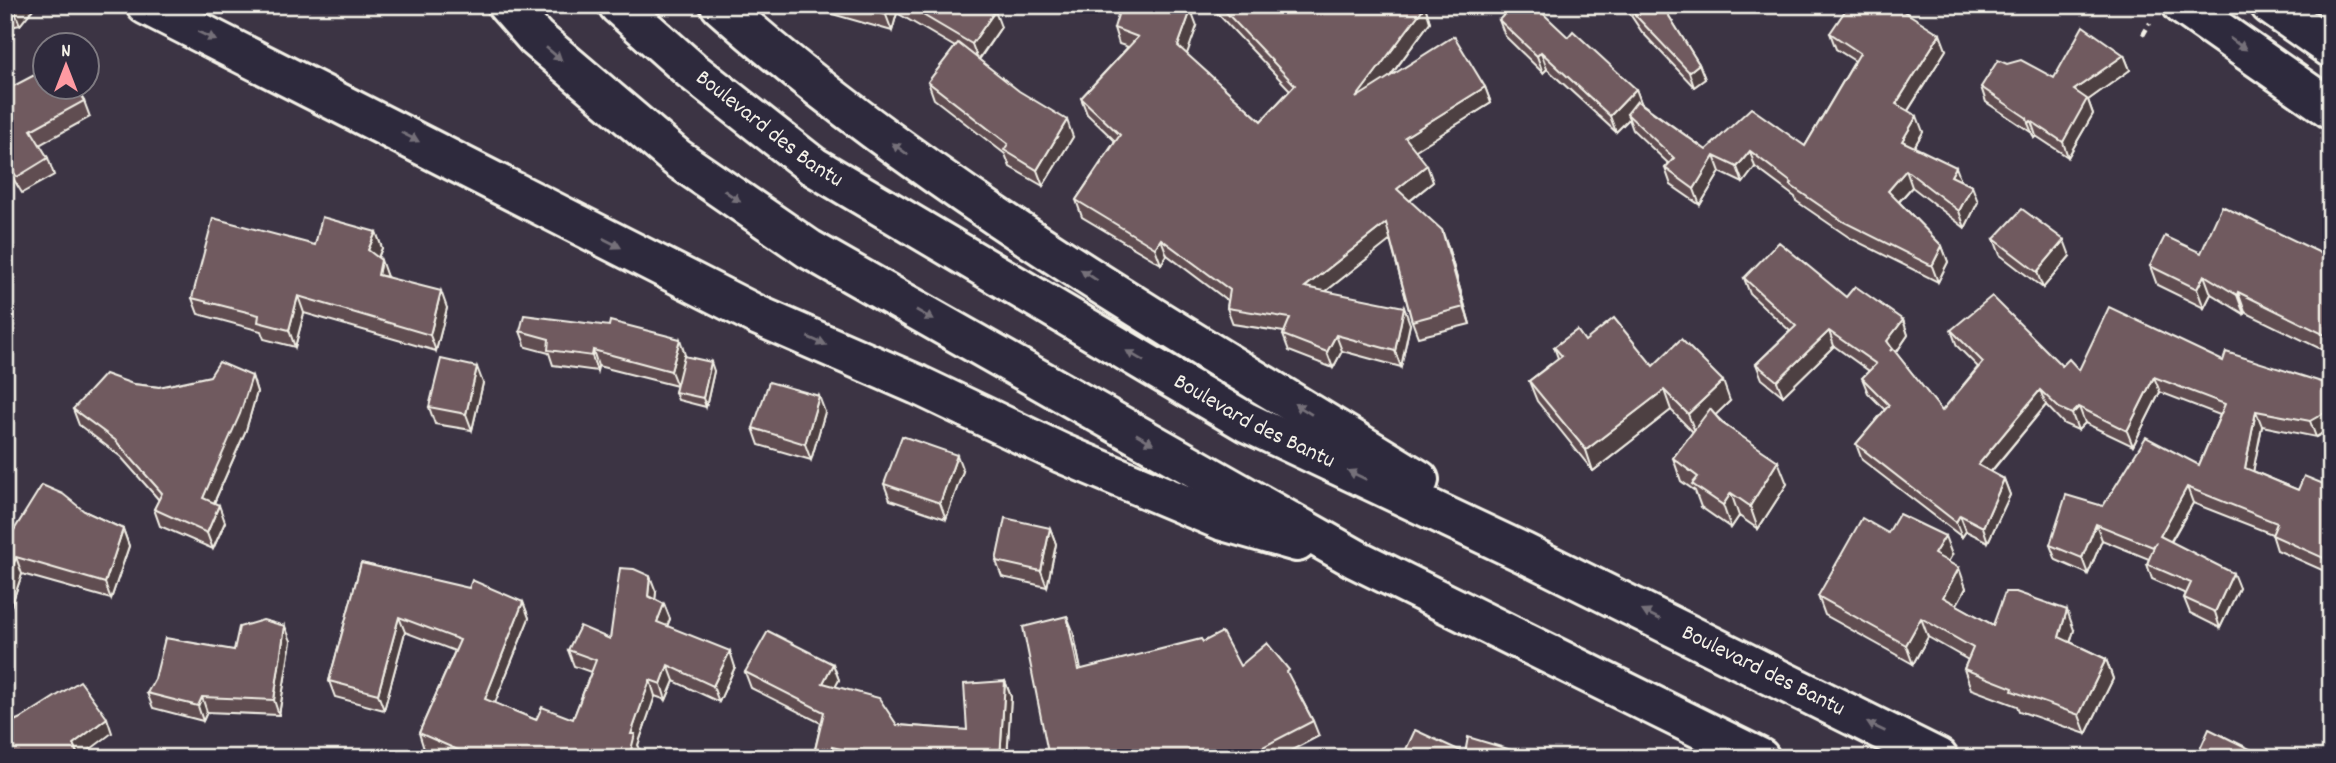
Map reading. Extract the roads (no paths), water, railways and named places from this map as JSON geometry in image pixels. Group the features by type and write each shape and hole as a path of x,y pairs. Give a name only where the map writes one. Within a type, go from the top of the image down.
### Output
{"highway":[{"path":"146,5 757,315 919,385 1061,453 1223,521 1356,559"},
{"path":"507,5 536,38 677,158 809,249 1356,559 1760,758"},
{"name":"Boulevard des Bantu","path":"618,5 691,70 813,166 1246,422 1524,553 1938,758"},
{"path":"720,5 760,41 906,153 1118,295 1437,492 1524,553"},
{"path":"2182,5 2331,110"},
{"path":"2270,5 2331,48"}]}
